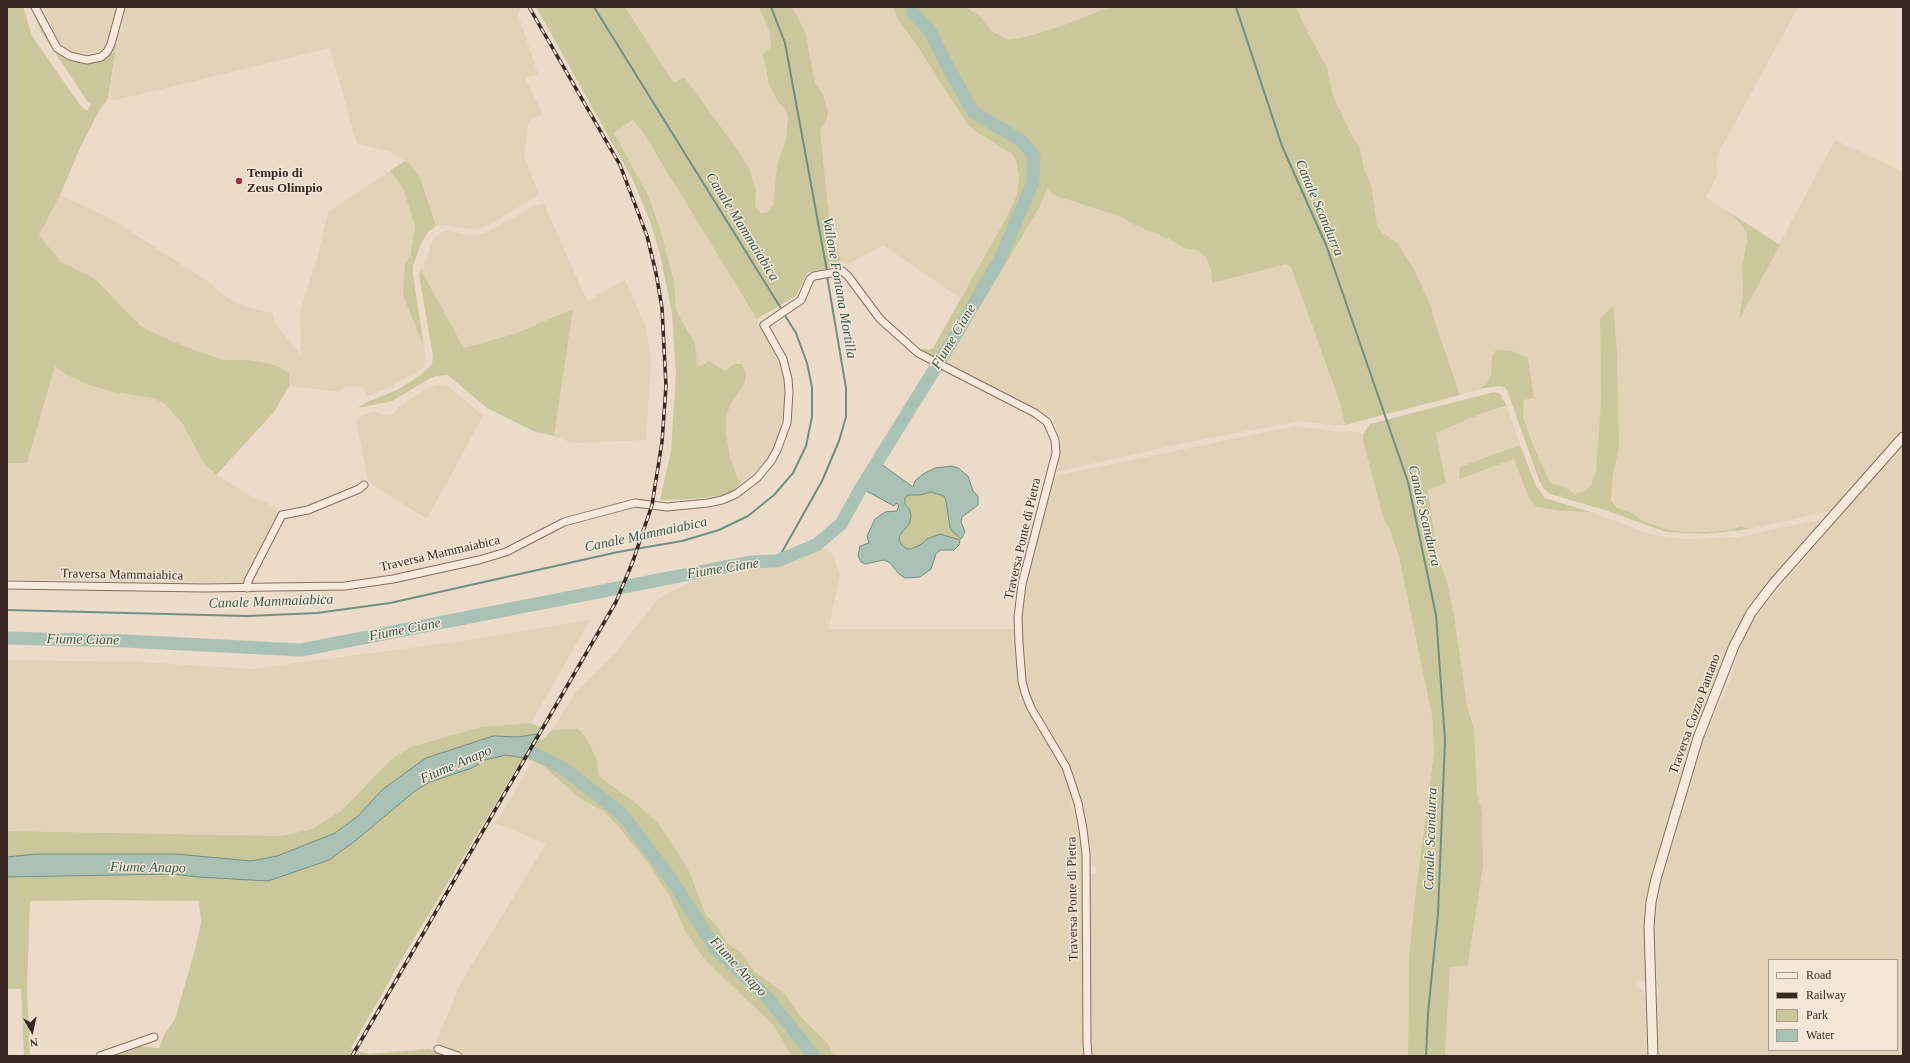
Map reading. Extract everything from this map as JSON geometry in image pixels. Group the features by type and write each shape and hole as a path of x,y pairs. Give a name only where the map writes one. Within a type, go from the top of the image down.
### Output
{"street":[{"path":"35,7 57,48 70,56 87,60 101,57 107,52 111,44 121,7"},
{"name":"Traversa Ponte di Pietra","path":"772,319 801,300 810,279 820,274 842,271 848,276 880,319 909,346 944,367 1035,413 1047,422 1056,440 1056,453 1022,584 1018,616 1020,671 1025,694 1031,708 1066,767 1078,803 1083,828 1086,854 1088,1056"},
{"name":"Traversa Mammaiabica","path":"7,585 247,588 345,586 393,579 479,560 506,552 564,522 635,503 667,506 690,505 715,501 736,494 757,478 771,461 783,436 787,423 789,392 783,359 764,325 772,319"},
{"name":"Traversa Cozzo Pantano","path":"1653,1056 1649,927 1651,902 1658,872 1696,745 1734,646 1751,613 1774,584 1903,437"},
{"path":"247,588 248,581 282,515 308,510 359,489 364,485"},
{"path":"100,1056 154,1037"},
{"path":"438,1049 458,1056"}],"shaded area":[{"path":"42,7 118,7 107,45 104,50 96,53 73,53 61,46"},
{"path":"125,7 521,7 518,14 538,74 525,78 543,114 531,119 528,124 524,156 539,195 485,227 476,230 445,225 436,226 421,180 410,164 388,151 357,144 330,48 116,100 109,99 119,32 124,33 122,21"},
{"path":"625,7 759,7 770,33 771,47 767,49 765,68 769,85 778,102 785,109 788,116 786,139 777,165 773,205 767,212 761,213 755,206 750,170 737,149 684,78 674,83"},
{"path":"792,7 892,7 909,36 976,132 1011,153 1016,160 1019,177 1017,195 1004,222 961,299 883,245 848,264 842,263 831,237 820,128 826,122 823,95 815,83 805,31"},
{"path":"965,7 1110,7 1064,25 1029,36 1009,40 991,31 981,17"},
{"path":"1296,7 1798,7 1718,154 1716,167 1718,174 1706,198 1732,214 1746,231 1747,241 1742,266 1743,295 1740,318 1835,140 1903,172 1903,431 1833,509 1829,511 1750,529 1741,526 1731,530 1706,532 1683,532 1666,529 1643,521 1634,514 1616,507 1611,498 1613,475 1619,447 1617,350 1612,305 1600,318 1601,400 1596,471 1591,485 1585,491 1574,494 1565,487 1549,483 1523,417 1524,400 1533,397 1492,356 1491,375 1487,383 1479,389 1460,395 1430,304 1417,275 1398,243 1380,231 1377,225 1371,184 1364,169 1360,148 1348,128 1333,96 1327,67 1310,37"},
{"path":"633,120 644,134 748,302 773,349 784,379 784,406 777,440 769,458 754,473 742,482 738,479 730,457 726,432 726,416 730,406 745,382 746,373 734,364 725,371 713,363 700,366 697,365 689,332 676,310 674,282 661,232 649,197 614,133"},
{"path":"390,171 403,188 415,226 403,295 421,335 426,362 422,369 389,388 367,396 363,387 345,386 339,392 289,386 289,373 250,360 223,360 184,346 150,331 140,325 77,270 61,262 39,235 60,195 95,211 116,222 210,283 227,298 243,306 273,313 275,323 301,355 300,312 317,259 328,212"},
{"path":"1048,186 1053,195 1116,215 1137,226 1169,239 1185,248 1199,251 1206,258 1211,270 1212,283 1286,264 1291,267 1340,403 1345,425 1298,421 1180,444 1055,472 1060,442 1059,434 1053,423 1054,416 1050,415 1047,418 945,365 1039,208"},
{"path":"544,204 587,301 625,280 646,327 651,361 646,440 572,443 554,436 573,309 514,334 464,348 422,272 433,239 446,230 475,235 485,233 534,206"},
{"path":"55,366 65,374 153,398 165,404 183,424 203,462 213,473 247,494 281,510 243,583 7,579 7,463 27,463"},
{"path":"446,384 483,416 427,519 368,482 357,424 358,417 374,411 383,415 394,414 399,407 424,390"},
{"path":"1507,407 1520,445 1507,449 1514,459 1529,499 1537,507 1560,511 1591,512 1650,534 1685,539 1738,537 1819,520 1821,522 1743,618 1735,634 1699,725 1689,728 1688,733 1695,734 1647,898 1645,929 1646,981 1637,980 1636,983 1636,986 1642,990 1645,995 1647,1056 1445,1056 1450,967 1468,964 1483,866 1482,811 1477,793 1474,729 1467,705 1454,615 1447,581 1438,558 1428,490 1446,483 1436,433 1485,412"},
{"path":"1296,426 1339,432 1352,431 1363,434 1363,441 1383,517 1390,530 1399,557 1432,716 1434,752 1414,906 1409,958 1408,1056 1093,1056 1090,1045 1089,874 1096,873 1096,868 1090,866 1083,808 1071,768 1027,690 1024,665 1022,619 1026,584 1054,476"},
{"path":"1903,443 1903,1056 1657,1056 1656,996 1660,996 1657,985 1655,910 1658,891 1704,737 1731,679 1732,670 1746,633 1762,609 1827,532 1829,525 1886,461 1891,460 1894,457 1894,452"},
{"path":"820,549 828,550 833,554 840,577 828,629 1014,629 1017,673 1021,693 1018,695 1019,699 1024,700 1034,721 1062,767 1072,799 1069,803 1070,808 1075,810 1078,825 1082,861 1082,1020 1084,1056 834,1056 827,1044 801,1017 784,993 754,971 741,953 727,943 717,926 706,915 690,873 671,841 658,823 637,804 599,776 597,760 586,737 552,730 576,692 618,650 656,601 666,594 693,581 785,563"},
{"path":"590,620 531,723 481,727 393,758 341,811 312,829 282,836 7,831 7,660 141,662 251,669 462,641"},
{"path":"533,761 543,766 582,800 603,811 618,826 647,862 670,897 684,929 705,960 773,1025 792,1056 466,1056 441,1047 440,1043 436,1042 460,984 546,844 496,823"}],"green space":[{"path":"7,7 23,7 32,36 80,105 87,111 91,104 87,101 41,31 36,19 56,51 70,61 96,63 112,53 117,42 108,99 100,109 81,146 60,195 39,235 61,262 94,278 140,325 150,331 184,346 223,360 250,360 275,365 289,373 289,386 274,412 216,475 203,462 183,424 165,404 153,398 114,392 89,385 65,374 55,366 27,463 7,463"},
{"path":"536,7 625,7 674,83 684,77 737,149 750,170 756,191 755,206 761,213 767,212 773,205 777,165 786,139 788,116 785,109 778,102 769,85 763,54 771,47 770,33 759,7 792,7 805,31 815,83 823,95 828,112 826,122 820,129 831,237 842,263 836,267 809,272 806,275 796,296 757,319 644,134 633,120 614,133 649,197 661,232 674,282 676,310 695,344 697,365 701,366 709,361 725,371 734,364 742,364 746,373 745,382 730,406 726,416 726,432 730,457 738,479 742,482 735,489 724,495 693,499 660,500 671,451 676,374 672,313 660,254 650,221 633,180"},
{"path":"892,7 965,7 981,17 991,31 1009,40 1029,36 1064,25 1110,7 1296,7 1310,37 1327,67 1333,96 1348,128 1360,148 1364,169 1371,184 1377,225 1380,231 1398,243 1417,275 1430,304 1460,395 1345,425 1340,403 1291,267 1286,264 1212,283 1211,270 1206,258 1199,251 1185,248 1169,239 1137,226 1116,215 1053,195 1048,187 1039,208 945,365 925,353 922,348 929,350 933,348 1004,222 1017,195 1019,177 1016,160 1011,153 976,132 968,125 918,47 901,24"},
{"path":"405,161 410,164 421,180 436,226 428,232 421,244 413,266 413,275 424,347 403,295 405,263 410,257 415,226 403,188 390,171"},
{"path":"1732,214 1780,245 1739,320 1743,295 1742,266 1747,241 1746,231"},
{"path":"422,268 422,272 464,348 514,334 573,309 554,436 533,431 487,408 448,375 436,376 429,379 392,401 358,408 367,402 397,390 421,375 432,364 433,356 419,275"},
{"path":"1613,305 1617,350 1619,447 1613,475 1611,499 1616,507 1634,514 1643,521 1666,529 1683,532 1706,532 1731,530 1741,526 1750,529 1706,534 1666,532 1611,512 1550,494 1544,489 1539,480 1507,390 1504,387 1499,386 1479,389 1487,383 1491,375 1492,356 1496,350 1512,351 1528,358 1534,398 1524,400 1523,417 1534,447 1550,483 1565,487 1574,494 1585,491 1591,485 1596,471 1601,400 1600,318"},
{"path":"1494,392 1500,394 1507,406 1485,412 1436,433 1446,483 1428,490 1438,558 1447,581 1454,615 1467,705 1474,729 1477,793 1482,811 1483,866 1468,965 1450,967 1445,1056 1408,1056 1409,958 1414,906 1434,752 1432,716 1399,557 1390,530 1383,517 1363,441 1363,434 1370,424"},
{"path":"1520,445 1536,486 1545,498 1591,512 1560,511 1537,507 1529,499 1514,459 1459,479 1460,467"},
{"path":"931,492 944,496 948,519 954,533 961,539 960,540 940,534 927,539 916,548 907,549 899,540 902,531 909,524 905,498 908,495 920,495"},
{"path":"531,723 541,727 537,734 542,740 552,730 578,729 586,737 597,760 599,776 637,804 658,823 671,841 690,873 706,915 717,926 727,943 741,953 754,971 784,993 801,1017 828,1044 834,1056 792,1056 773,1025 705,960 684,929 670,897 647,862 618,826 603,811 582,800 543,766 523,758 518,737 493,736 426,758 383,789 358,816 335,833 277,856 251,861 176,854 37,854 7,857 7,831 282,836 312,829 341,811 393,758 411,747 481,727"},
{"path":"506,755 523,758 403,957 351,1048 368,1054 429,1049 449,1056 109,1056 137,1046 159,1048 164,1035 175,1019 195,950 201,923 199,901 101,900 30,901 27,988 30,1056 24,1056 21,989 7,989 7,877 173,874 268,881 329,860 355,841 415,791 430,782 472,768 485,760"}],"water":[{"path":"877,461 913,487 915,481 923,474 935,468 952,466 958,468 968,476 973,491 978,496 978,505 962,517 961,522 965,532 961,539 950,528 944,496 931,492 920,495 908,495 905,498 905,504 910,510 911,517 909,524 900,535 899,540 907,549 920,545 927,539 940,534 960,540 959,545 954,550 940,550 936,554 931,569 920,577 905,578 899,574 889,562 884,560 865,564 861,562 858,556 860,546 869,543 867,536 875,519 885,512 897,511 899,505 896,503 894,506 861,488"},
{"path":"537,734 523,758 506,755 485,760 472,768 430,782 415,791 355,841 329,860 268,881 173,874 7,877 7,857 37,854 176,854 251,861 277,856 335,833 358,816 383,789 426,758 493,736 518,737"}],"waterway":[{"name":"Canale Mammaiabica","path":"594,7 782,310"},
{"name":"Vallone Fontana Mortilla","path":"771,7 785,43 827,271"},
{"name":"Fiume Ciane","path":"7,638 125,641 301,650 751,562 777,561 816,545 841,524 861,488 957,333 1001,257 1033,182 1034,156 1022,141 973,112 930,31 913,13 912,7"},
{"name":"Canale Scandurra","path":"1236,7 1282,146 1326,245 1408,482 1436,615 1445,740 1438,914 1428,1013 1426,1056"},
{"name":"Vallone Fontana Mortilla","path":"777,561 822,481 839,441 846,417 846,388 827,276"},
{"name":"Canale Mammaiabica","path":"7,610 247,616 317,613 390,603 618,552 682,541 719,530 748,516 774,495 793,473 806,446 812,417 812,387 807,363 796,333 784,314"},
{"name":"Fiume Anapo","path":"511,747 522,747 563,768 622,814 671,879 715,948 766,996 814,1056"}],"railway":[{"path":"352,1056 616,602 633,561 652,505 662,442 666,386 662,308 656,273 647,236 620,165 529,7"}],"place":[{"name":"Tempio di Zeus Olimpio","path":"239,181"}]}
